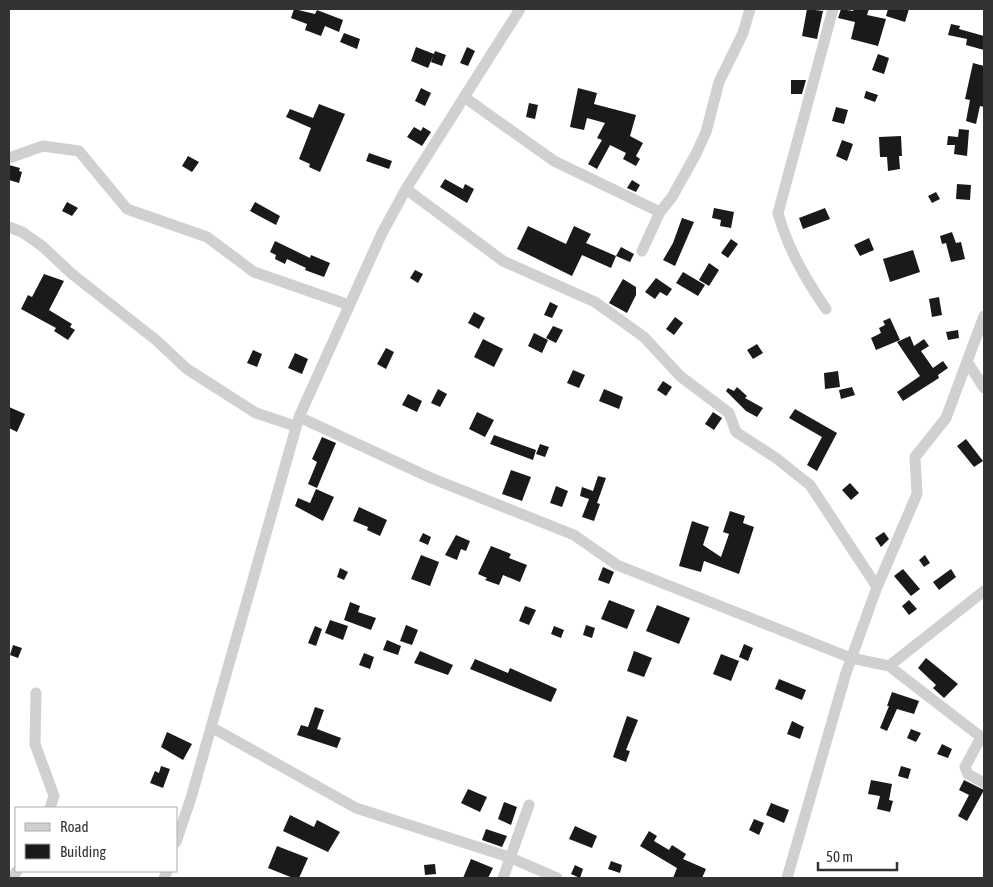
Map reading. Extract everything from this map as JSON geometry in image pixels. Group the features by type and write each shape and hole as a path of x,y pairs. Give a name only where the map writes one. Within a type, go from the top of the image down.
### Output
{"street":[{"path":"178,835 211,726 297,421 382,233 406,189 520,9"},
{"path":"642,251 660,212 672,197 706,132 719,82 743,33 750,9"},
{"path":"826,309 800,270 785,238 778,213 832,9"},
{"path":"464,97 554,161 660,212"},
{"path":"9,158 42,146 79,151 128,208 207,237 254,272 350,305"},
{"path":"406,189 503,262 595,302 644,337 680,376 729,413 736,432 776,458 810,485 877,587"},
{"path":"9,227 22,232 42,246 72,274 156,340 187,369 256,413 297,421 574,536 617,565 851,658 889,666 981,738 965,767 968,774 984,783"},
{"path":"787,878 851,658 877,587 917,494 915,457 946,418 984,316"},
{"path":"968,363 984,388"},
{"path":"889,666 984,592"},
{"path":"36,693 35,744 54,796 50,807"},
{"path":"211,726 356,808 509,857 557,878"},
{"path":"503,878 529,805"}],"building":[{"path":"294,9 315,14 317,10 343,20 339,32 325,26 321,36 305,30 307,24 291,18"},
{"path":"807,9 823,11 817,39 802,36"},
{"path":"841,9 853,11 854,9 869,9 867,15 886,19 878,46 851,39 855,22 838,18"},
{"path":"888,9 909,9 905,22 886,16"},
{"path":"951,24 960,26 959,29 984,36 984,50 966,45 967,39 948,35"},
{"path":"344,33 360,39 357,49 340,42"},
{"path":"416,47 434,54 428,68 411,61"},
{"path":"467,47 475,51 468,66 460,63"},
{"path":"435,51 446,55 442,66 431,62"},
{"path":"878,54 889,58 884,74 872,70"},
{"path":"973,63 984,66 984,107 980,106 976,124 966,121 970,100 965,99"},
{"path":"791,80 806,80 802,94 791,94"},
{"path":"421,88 431,93 425,106 415,101"},
{"path":"578,88 597,93 594,104 636,115 630,136 643,143 636,156 640,159 636,166 623,159 626,153 610,145 597,169 588,164 602,140 597,138 605,123 587,118 584,130 570,127"},
{"path":"866,91 878,95 875,102 864,98"},
{"path":"529,103 538,105 535,119 526,117"},
{"path":"319,104 345,114 320,172 309,167 310,164 299,159 311,128 286,117 290,109 313,118"},
{"path":"836,107 848,110 844,124 832,121"},
{"path":"414,127 421,131 423,127 431,132 422,146 407,137"},
{"path":"959,129 969,130 967,156 954,154 955,145 947,145 948,136 958,137"},
{"path":"901,136 902,156 899,156 900,169 888,171 887,157 880,157 879,137"},
{"path":"842,140 853,144 847,161 836,156"},
{"path":"369,153 392,161 389,169 366,161"},
{"path":"188,156 199,162 192,172 182,166"},
{"path":"9,165 20,168 19,171 22,172 19,183 9,180"},
{"path":"445,179 463,189 465,184 474,189 467,203 440,187"},
{"path":"632,180 640,185 636,192 627,188"},
{"path":"957,184 971,185 970,200 956,199"},
{"path":"936,192 940,199 932,203 928,196"},
{"path":"67,202 78,208 72,216 62,211"},
{"path":"255,202 280,216 276,225 250,211"},
{"path":"714,208 734,212 731,228 720,226 721,220 712,218"},
{"path":"825,208 830,219 803,229 799,218"},
{"path":"682,218 694,222 675,266 663,260 673,243"},
{"path":"528,226 566,244 574,226 591,234 586,243 616,256 611,268 582,255 572,276 517,249"},
{"path":"952,232 956,243 961,242 965,259 951,262 946,243 942,244 940,236"},
{"path":"869,238 874,250 860,256 854,245"},
{"path":"731,239 738,244 728,258 721,253"},
{"path":"275,241 310,258 311,255 330,263 324,277 305,270 306,268 287,259 285,264 275,259 276,255 270,252"},
{"path":"621,247 634,254 630,262 616,256"},
{"path":"913,250 920,272 890,282 883,259"},
{"path":"709,263 719,270 709,286 699,280"},
{"path":"415,270 423,274 418,283 410,278"},
{"path":"683,272 705,285 698,296 676,283"},
{"path":"44,274 64,281 49,310 72,324 70,327 75,330 68,340 54,331 56,328 21,309 28,295 32,297"},
{"path":"656,278 672,289 667,296 660,292 655,299 645,292"},
{"path":"623,279 636,287 636,295 627,313 609,303"},
{"path":"939,297 942,315 932,317 929,299"},
{"path":"550,302 558,306 552,318 544,315"},
{"path":"474,312 485,318 479,329 468,323"},
{"path":"675,317 683,323 674,335 666,329"},
{"path":"890,318 900,340 876,350 871,338 881,333 879,328 885,325 883,321"},
{"path":"553,326 563,330 556,343 546,338"},
{"path":"958,330 959,338 948,340 946,332"},
{"path":"534,333 548,340 542,353 528,346"},
{"path":"910,336 914,346 924,339 929,346 921,351 933,368 943,361 948,368 938,375 939,378 903,401 897,392 920,376 897,342"},
{"path":"483,339 503,349 494,367 474,357"},
{"path":"757,344 763,353 753,359 747,350"},
{"path":"386,348 394,352 386,369 377,364"},
{"path":"253,350 262,354 257,367 247,363"},
{"path":"295,353 308,359 302,374 288,368"},
{"path":"573,370 585,375 579,388 567,383"},
{"path":"838,371 840,387 825,389 824,373"},
{"path":"663,381 672,387 666,396 657,390"},
{"path":"737,387 747,396 745,398 763,408 757,417 746,411 726,391 728,388 734,391"},
{"path":"852,387 855,395 841,399 839,390"},
{"path":"438,389 447,394 440,407 431,403"},
{"path":"604,389 623,397 619,409 599,401"},
{"path":"408,394 422,401 417,412 402,405"},
{"path":"9,407 25,414 17,432 9,428"},
{"path":"795,409 837,433 817,471 807,465 822,437 789,418"},
{"path":"477,412 494,420 485,437 469,429"},
{"path":"713,412 722,418 714,430 705,424"},
{"path":"494,435 536,450 533,460 490,444"},
{"path":"322,437 336,443 317,488 308,484 317,462 312,459"},
{"path":"966,439 983,461 974,467 957,446"},
{"path":"540,444 549,447 545,457 536,454"},
{"path":"511,470 531,477 522,501 502,494"},
{"path":"598,476 606,478 597,503 600,504 594,521 582,517 589,499 580,496 582,487 593,491"},
{"path":"850,483 859,493 851,500 842,490"},
{"path":"556,486 568,491 562,507 550,503"},
{"path":"316,489 334,497 323,521 295,506 298,498 310,503"},
{"path":"359,507 387,520 380,536 367,530 368,527 353,521"},
{"path":"730,511 745,516 743,523 754,527 739,574 704,561 701,572 679,566 692,521 709,527 703,545 721,557 729,534 723,532"},
{"path":"884,532 889,539 881,547 875,538"},
{"path":"423,533 431,537 428,545 419,541"},
{"path":"456,535 470,541 466,551 461,549 457,560 445,555"},
{"path":"491,546 511,554 509,558 527,565 520,582 503,575 499,585 485,580 487,578 478,574"},
{"path":"421,555 439,562 430,586 411,579"},
{"path":"925,555 930,563 924,567 919,560"},
{"path":"603,567 614,572 609,584 598,580"},
{"path":"340,568 348,572 344,580 337,577"},
{"path":"903,569 920,589 911,596 894,576"},
{"path":"951,569 956,577 939,590 933,582"},
{"path":"609,600 635,610 627,629 601,619"},
{"path":"909,600 917,609 909,615 902,606"},
{"path":"350,602 360,606 358,612 376,618 371,630 344,620"},
{"path":"657,605 690,618 679,644 646,631"},
{"path":"525,606 536,610 529,625 519,621"},
{"path":"330,620 348,626 343,640 325,633"},
{"path":"406,625 418,630 412,645 400,641"},
{"path":"586,625 595,628 592,638 583,635"},
{"path":"315,626 322,629 316,646 308,643"},
{"path":"554,626 564,630 561,638 551,634"},
{"path":"387,640 401,646 398,655 383,650"},
{"path":"744,644 753,648 748,661 739,657"},
{"path":"13,645 22,648 18,658 10,655"},
{"path":"420,651 453,665 448,675 414,663"},
{"path":"634,651 652,658 644,677 627,671"},
{"path":"364,653 374,657 370,669 359,665"},
{"path":"721,654 739,661 731,681 713,674"},
{"path":"926,658 958,684 944,698 933,688 936,685 918,668"},
{"path":"475,659 508,673 510,668 557,689 551,702 470,669"},
{"path":"779,679 806,690 802,700 775,689"},
{"path":"892,692 919,701 914,714 897,709 887,731 880,728 889,706 887,706"},
{"path":"315,707 324,710 317,729 341,738 337,748 297,735 301,725 308,727"},
{"path":"627,716 638,720 626,750 630,751 626,762 613,757"},
{"path":"792,721 804,727 800,739 787,734"},
{"path":"911,729 921,733 916,742 907,738"},
{"path":"167,732 192,744 183,760 161,747"},
{"path":"942,744 952,749 948,758 937,754"},
{"path":"161,766 170,769 163,788 150,783 155,771 159,773"},
{"path":"901,766 911,769 908,779 898,776"},
{"path":"871,780 892,784 889,800 893,801 890,812 877,809 880,796 868,794"},
{"path":"964,780 984,790 967,821 958,816 969,795 959,790"},
{"path":"468,789 487,797 480,812 461,803"},
{"path":"504,802 517,807 511,825 498,819"},
{"path":"771,803 789,810 784,823 766,815"},
{"path":"290,815 314,827 317,820 340,832 328,852 283,831"},
{"path":"754,819 764,823 759,835 749,830"},
{"path":"575,826 597,836 592,848 569,839"},
{"path":"486,829 507,836 502,847 482,840"},
{"path":"649,831 657,836 654,841 669,850 672,845 686,854 683,859 706,869 702,878 673,878 677,868 640,846"},
{"path":"277,846 308,858 299,878 293,878 268,868"},
{"path":"471,859 493,868 488,878 463,878"},
{"path":"611,861 622,865 620,873 608,869"},
{"path":"435,864 436,874 425,875 424,865"},
{"path":"575,865 583,869 580,878 571,874"}]}
